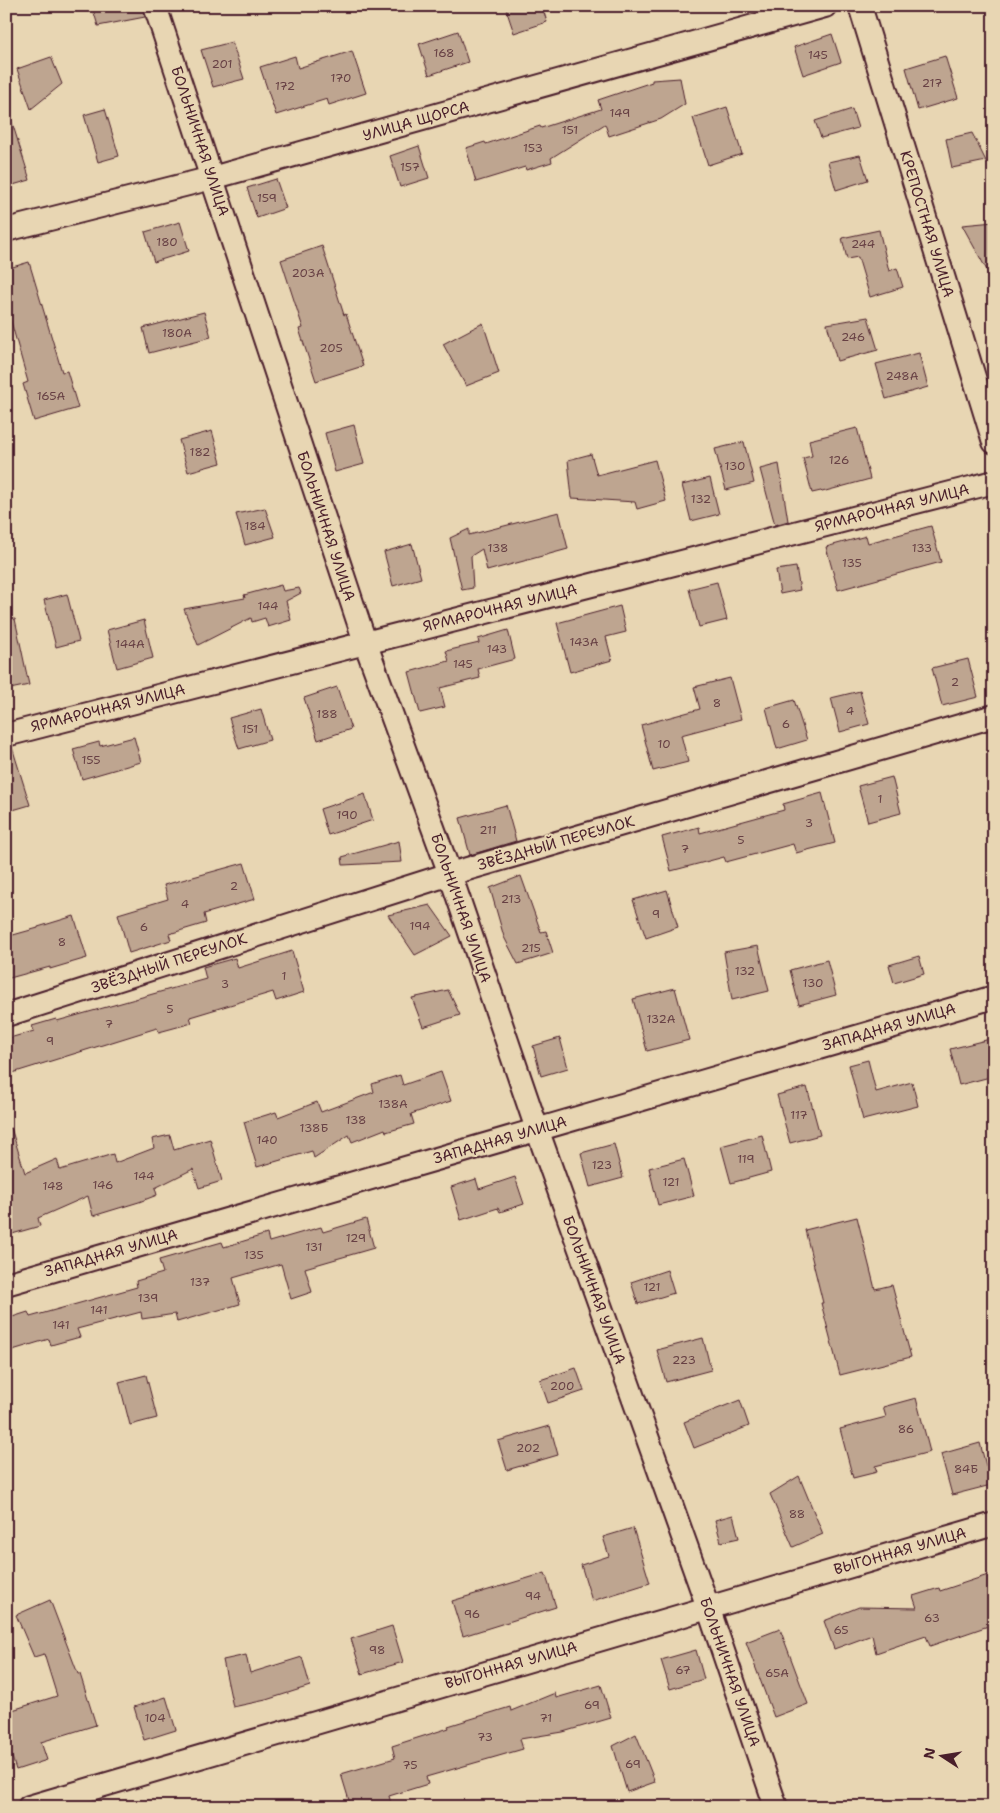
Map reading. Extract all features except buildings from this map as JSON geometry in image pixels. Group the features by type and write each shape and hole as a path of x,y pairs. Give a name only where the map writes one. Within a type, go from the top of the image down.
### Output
{"street":[{"name":"БОЛЬНИЧНАЯ УЛИЦА","path":"156,6 364,642 450,874 537,1130 708,1607 776,1807"},
{"name":"УЛИЦА ЩОРСА","path":"6,230 212,178 825,6"},
{"name":"КРЕПОСТНАЯ УЛИЦА","path":"860,6 994,442"},
{"name":"ЯРМАРОЧНАЯ УЛИЦА","path":"6,734 994,482"},
{"name":"ЗВЁЗДНЫЙ ПЕРЕУЛОК","path":"6,1015 450,874 994,716"},
{"name":"ЗАПАДНАЯ УЛИЦА","path":"6,1284 994,997"},
{"name":"ВЫГОННАЯ УЛИЦА","path":"29,1807 994,1524"}]}
